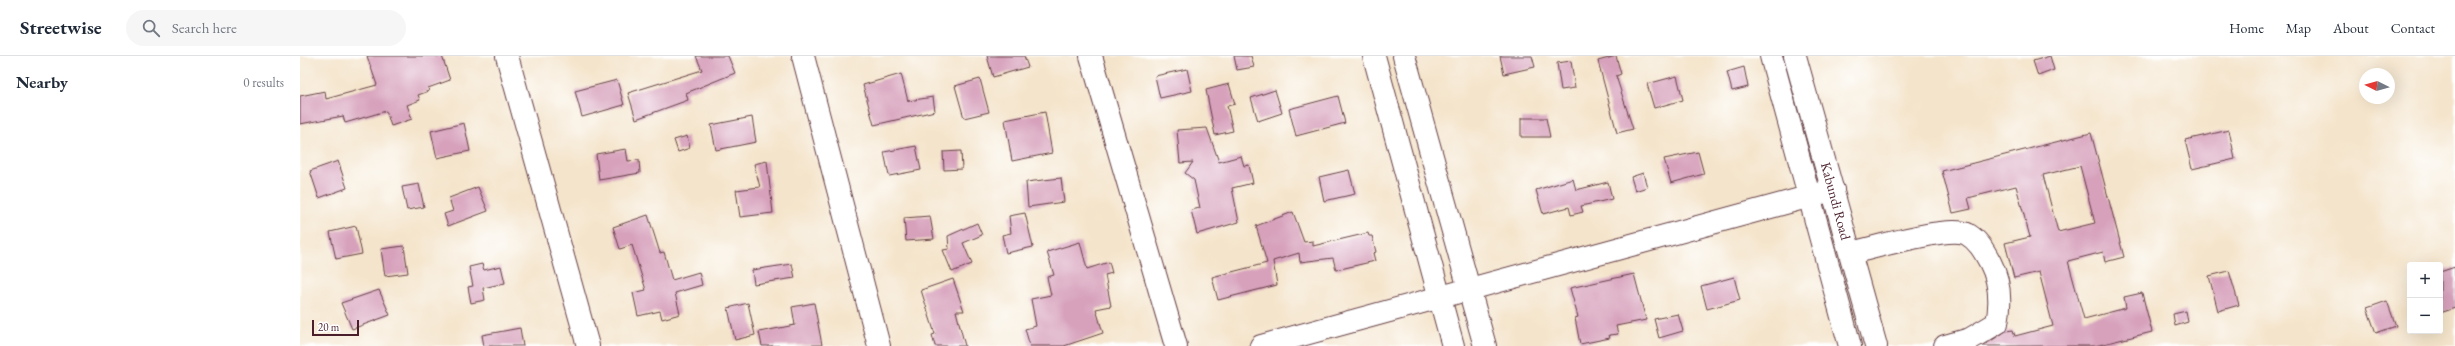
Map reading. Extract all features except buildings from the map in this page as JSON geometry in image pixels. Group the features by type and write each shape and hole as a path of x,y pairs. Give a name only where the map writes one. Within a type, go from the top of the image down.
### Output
{"street":[{"path":"507,56 588,346"},
{"path":"802,56 879,346"},
{"path":"1091,56 1176,346"},
{"path":"1374,56 1453,346"},
{"path":"1404,56 1485,346"},
{"name":"Kabundi Road","path":"1771,56 1850,346"},
{"name":"Kabundi Road","path":"1795,56 1834,190 1876,346"},
{"path":"1261,346 1834,190"},
{"path":"1850,253 1946,231 1966,234 1981,245 1993,268 2001,304 1997,324 1970,339 1945,346"}]}
